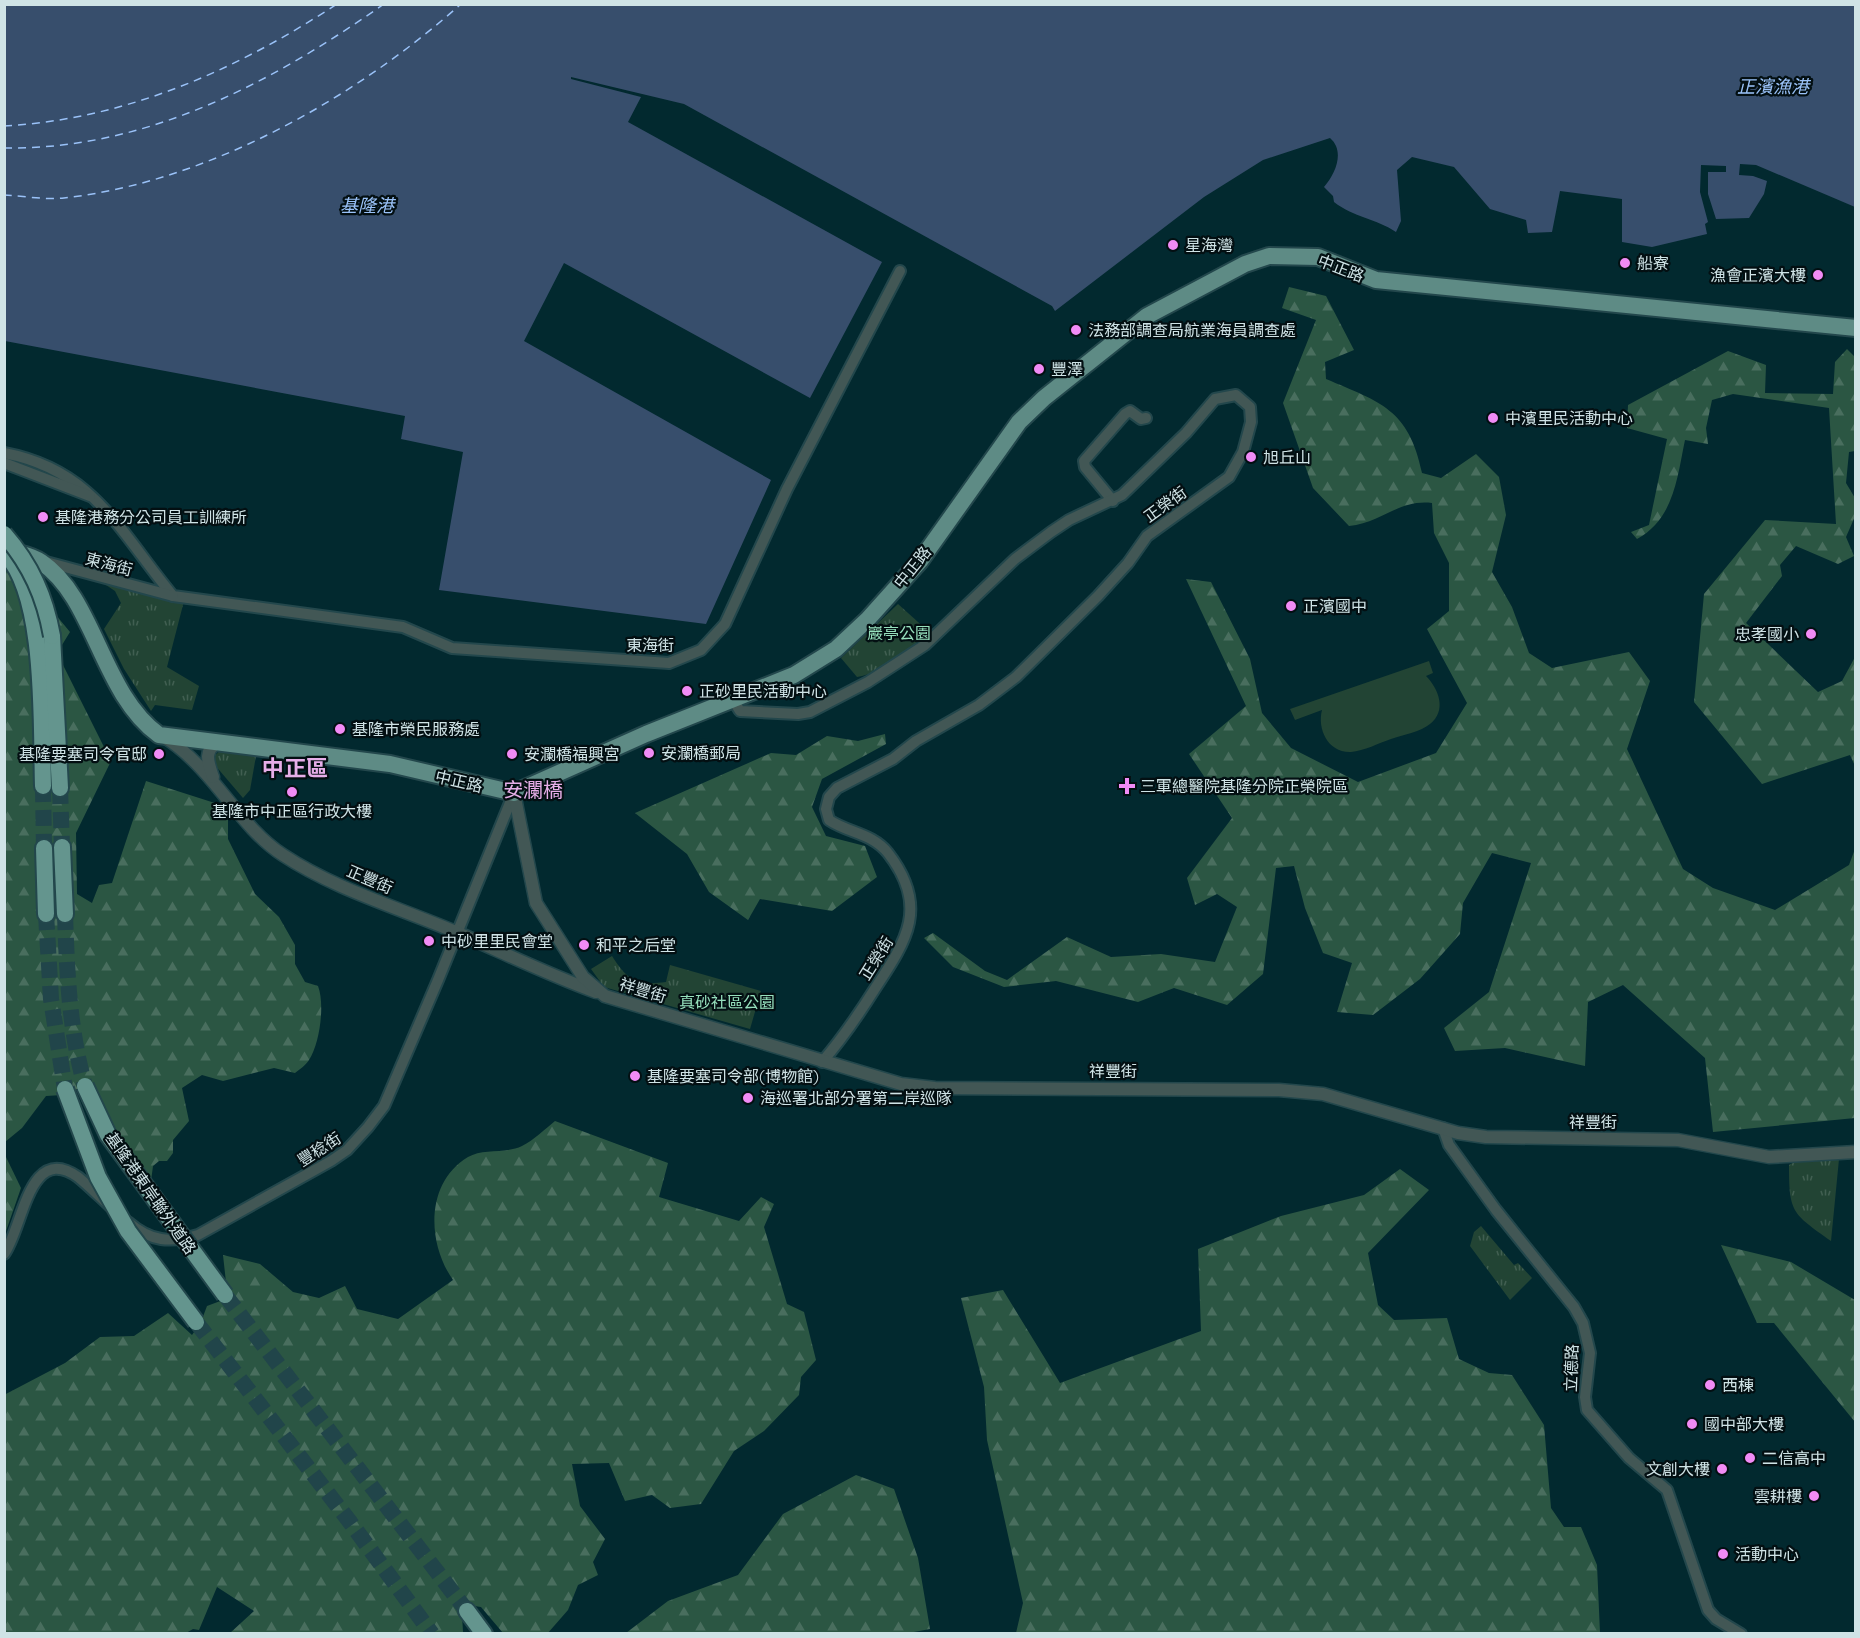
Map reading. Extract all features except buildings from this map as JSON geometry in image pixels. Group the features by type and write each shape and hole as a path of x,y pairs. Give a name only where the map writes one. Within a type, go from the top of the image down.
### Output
{"highway":[{"path":"4,534 18,550 41,592 52,787"},
{"path":"4,550 20,572 44,635"},
{"path":"62,847 65,914"},
{"path":"45,848 46,914"},
{"name":"基隆港東岸聯外道路","path":"85,1086 108,1135 225,1295"},
{"name":"基隆港東岸聯外道路","path":"65,1089 98,1177 128,1231 196,1322"},
{"path":"467,1611 484,1634"}],"main road":[{"name":"中正路","path":"159,735 390,764 514,793 646,734 733,700 817,663 853,634 920,561 999,447 1044,398 1140,320 1252,260 1297,255 1318,257 1376,280 1856,328"},
{"path":"4,550 38,560 64,582 127,703 159,735"}],"street":[{"name":"東海街","path":"38,560 174,596 403,627 452,648 658,664 680,661 709,643 732,611 787,489 900,271"},
{"name":"正榮街","path":"733,700 740,711 798,714 818,708 868,682 925,645 1015,559 1051,532 1069,520 1113,501 1186,433 1215,399 1236,395 1250,407 1251,422 1243,452 1229,477 1147,536 1128,564 1016,676 979,705 916,741 893,759 837,788 829,797 826,809 829,820 837,826 871,837 888,853 909,895 910,919 899,953 848,1032 822,1062"},
{"path":"1113,501 1085,467 1084,461 1125,414 1130,411 1141,419 1146,418"},
{"name":"東海街","path":"4,453 74,479 98,500 174,596"},
{"path":"4,463 98,500"},
{"path":"140,588 149,582 150,568"},
{"name":"正豐街","path":"159,735 197,762 260,834 281,854 321,876 458,933 562,980 605,996"},
{"path":"214,781 207,754 211,746 218,742"},
{"name":"祥豐街","path":"514,793 536,903 583,977 605,996 900,1084 935,1088 1280,1090 1323,1094 1443,1128 1486,1137 1678,1140 1769,1157 1856,1152"},
{"name":"豐稔街","path":"4,1254 36,1179 54,1169 77,1177 138,1231 147,1236 170,1242 198,1235 347,1150 360,1138 384,1106 458,933 514,793"},
{"path":"562,980 574,974 576,966"},
{"name":"立德路","path":"1443,1128 1449,1145 1496,1210 1574,1307 1583,1323 1590,1353 1585,1397 1587,1410 1629,1458 1667,1490 1708,1610 1716,1619 1741,1634"}],"green space":[{"path":"1289,287 1326,296 1354,350 1325,362 1326,379 1377,402 1400,421 1409,435 1422,473 1441,478 1476,454 1499,477 1506,515 1492,572 1512,607 1529,653 1552,668 1629,652 1650,681 1627,749 1683,869 1713,888 1775,910 1849,865 1855,849 1855,1118 1713,1132 1705,1058 1623,985 1588,1002 1585,1066 1505,1048 1455,1051 1444,1028 1489,992 1531,863 1492,853 1463,903 1460,934 1420,979 1373,1015 1337,1012 1352,963 1323,953 1305,908 1294,866 1276,868 1263,974 1227,1005 1174,988 1138,1002 1056,981 1004,987 953,967 924,938 933,933 985,971 1007,980 1067,937 1111,957 1161,954 1215,962 1237,907 1217,894 1195,905 1187,878 1232,818 1189,754 1246,706 1186,579 1211,582 1250,659 1262,713 1291,748 1358,782 1436,753 1467,703 1427,629 1449,611 1449,563 1434,533 1432,503 1410,504 1371,521 1349,526 1313,488 1283,403 1316,320 1282,308"},
{"path":"1847,349 1856,358 1855,451 1849,452 1846,483 1855,498 1856,514 1846,537 1854,556 1838,564 1796,546 1780,565 1782,576 1746,623 1818,692 1842,681 1855,657 1855,766 1850,755 1762,784 1694,702 1704,594 1765,520 1836,524 1829,408 1733,394 1712,400 1706,428 1708,444 1685,440 1676,483 1666,509 1649,531 1637,539 1631,532 1649,525 1667,439 1627,428 1628,405 1728,351 1766,365 1765,393 1833,394 1835,362"},
{"path":"5,570 41,597 70,632 57,653 111,761 76,833 77,894 92,903 99,885 112,883 146,781 221,805 228,820 228,839 255,894 279,917 295,945 295,964 305,982 318,986 320,994 321,1013 316,1044 308,1062 295,1073 274,1068 223,1081 202,1075 182,1088 189,1121 173,1140 173,1153 167,1161 159,1161 153,1166 151,1181 118,1134 95,1089 88,1085 62,1095 46,1096 22,1128 5,1142"},
{"path":"100,581 184,601 167,667 199,686 192,710 155,705 151,711 124,669 104,629 121,603 115,591"},
{"name":"巖亭公園","path":"898,604 928,631 907,655 887,667 857,677 841,658"},
{"path":"1429,661 1433,673 1426,676 1437,693 1440,707 1430,724 1411,733 1361,750 1343,751 1336,749 1326,738 1321,725 1322,710 1295,720 1290,709"},
{"path":"885,734 886,744 822,779 812,807 826,836 865,846 877,877 832,911 760,899 748,920 709,892 687,854 635,813 771,753 796,755 827,736 858,741"},
{"path":"220,751 256,756 250,790 243,798 214,764 213,757"},
{"name":"真砂社區公園","path":"612,956 628,976 640,982 666,982 670,965 761,991 750,1029 604,987 591,969"},
{"path":"555,1121 668,1163 659,1197 739,1221 761,1197 774,1204 764,1227 787,1304 804,1312 816,1360 801,1377 799,1395 764,1431 734,1451 701,1504 670,1508 652,1495 625,1501 609,1463 572,1464 580,1506 605,1539 593,1562 598,1575 578,1585 568,1610 547,1634 503,1633 481,1607 468,1605 462,1615 463,1632 230,1633 254,1611 217,1587 199,1630 193,1629 186,1633 5,1633 4,1395 65,1363 100,1337 134,1336 168,1313 192,1335 201,1322 207,1306 223,1300 226,1282 223,1255 260,1264 293,1292 319,1298 345,1286 357,1309 398,1319 453,1280 438,1249 435,1214 444,1182 454,1168 474,1154 509,1150 522,1146"},
{"path":"5,1155 21,1188 5,1234"},
{"path":"1799,1159 1839,1159 1831,1241 1795,1211 1790,1193 1789,1165"},
{"path":"1400,1169 1429,1190 1368,1253 1378,1305 1394,1320 1447,1318 1459,1359 1489,1373 1512,1375 1544,1425 1551,1508 1564,1527 1581,1527 1597,1565 1600,1633 1016,1633 1023,1603 987,1440 984,1387 961,1298 1003,1290 1060,1383 1201,1331 1198,1249 1281,1216 1364,1195"},
{"path":"1481,1226 1514,1265 1518,1263 1532,1278 1510,1300 1470,1246 1474,1232"},
{"path":"1721,1245 1791,1262 1855,1300 1855,1422 1774,1323 1757,1323"},
{"path":"856,1475 894,1489 918,1558 930,1629 903,1634 626,1633 668,1601 738,1575 783,1514"}],"water":[{"name":"基隆港","path":"5,5 1855,5 1855,207 1756,165 1740,164 1739,175 1753,176 1767,181 1764,194 1749,218 1716,219 1708,194 1708,172 1726,172 1726,166 1701,165 1700,192 1708,222 1705,224 1707,234 1652,247 1622,242 1622,199 1560,191 1552,232 1528,233 1526,220 1490,209 1454,167 1412,157 1397,170 1401,221 1396,232 1334,202 1333,196 1324,187 1335,169 1338,156 1335,143 1330,138 1263,160 1204,197 1055,311 1052,306 684,104 571,77 571,79 641,97 628,122 882,262 810,398 564,263 524,341 771,480 706,624 439,590 463,452 401,439 405,416 5,341"}],"ferry route":[{"path":"4,126 94,113 137,102 179,87 260,50 337,4"},
{"path":"4,148 56,146 107,137 157,124 205,106 252,85 297,60 384,4"},
{"path":"4,195 64,198 118,189 171,174 224,155 276,131 326,103 374,72 461,4"}],"tunnel":[{"path":"43,786 44,848"},
{"path":"60,788 62,847"},
{"path":"46,914 51,999 65,1089"},
{"path":"65,914 72,1022 85,1086"},
{"path":"225,1295 467,1611"},
{"path":"196,1322 350,1522 432,1634"}],"place":[{"name":"星海灣","path":"1173,245"},
{"name":"船寮","path":"1625,263"},
{"name":"漁會正濱大樓","path":"1818,275"},
{"name":"法務部調查局航業海員調查處","path":"1076,330"},
{"name":"豐澤","path":"1039,369"},
{"name":"中濱里民活動中心","path":"1493,418"},
{"name":"旭丘山","path":"1251,457"},
{"name":"基隆港務分公司員工訓練所","path":"43,517"},
{"name":"正濱國中","path":"1291,606"},
{"name":"忠孝國小","path":"1811,634"},
{"name":"正砂里民活動中心","path":"687,691"},
{"name":"基隆市榮民服務處","path":"340,729"},
{"name":"安瀾橋郵局","path":"649,753"},
{"name":"基隆要塞司令官邸","path":"159,754"},
{"name":"安瀾橋福興宮","path":"512,754"},
{"name":"三軍總醫院基隆分院正榮院區","path":"1127,786"},
{"name":"基隆市中正區行政大樓","path":"292,792"},
{"name":"中砂里里民會堂","path":"429,941"},
{"name":"和平之后堂","path":"584,945"},
{"name":"基隆要塞司令部(博物館)","path":"635,1076"},
{"name":"海巡署北部分署第二岸巡隊","path":"748,1098"},
{"name":"西棟","path":"1710,1385"},
{"name":"國中部大樓","path":"1692,1424"},
{"name":"二信高中","path":"1750,1458"},
{"name":"文創大樓","path":"1722,1469"},
{"name":"雲耕樓","path":"1814,1496"},
{"name":"活動中心","path":"1723,1554"}],"district":[{"name":"中正區","path":"295,768"},
{"name":"安瀾橋","path":"533,789"}],"water label":[{"name":"正濱漁港","path":"1773,86"}]}
